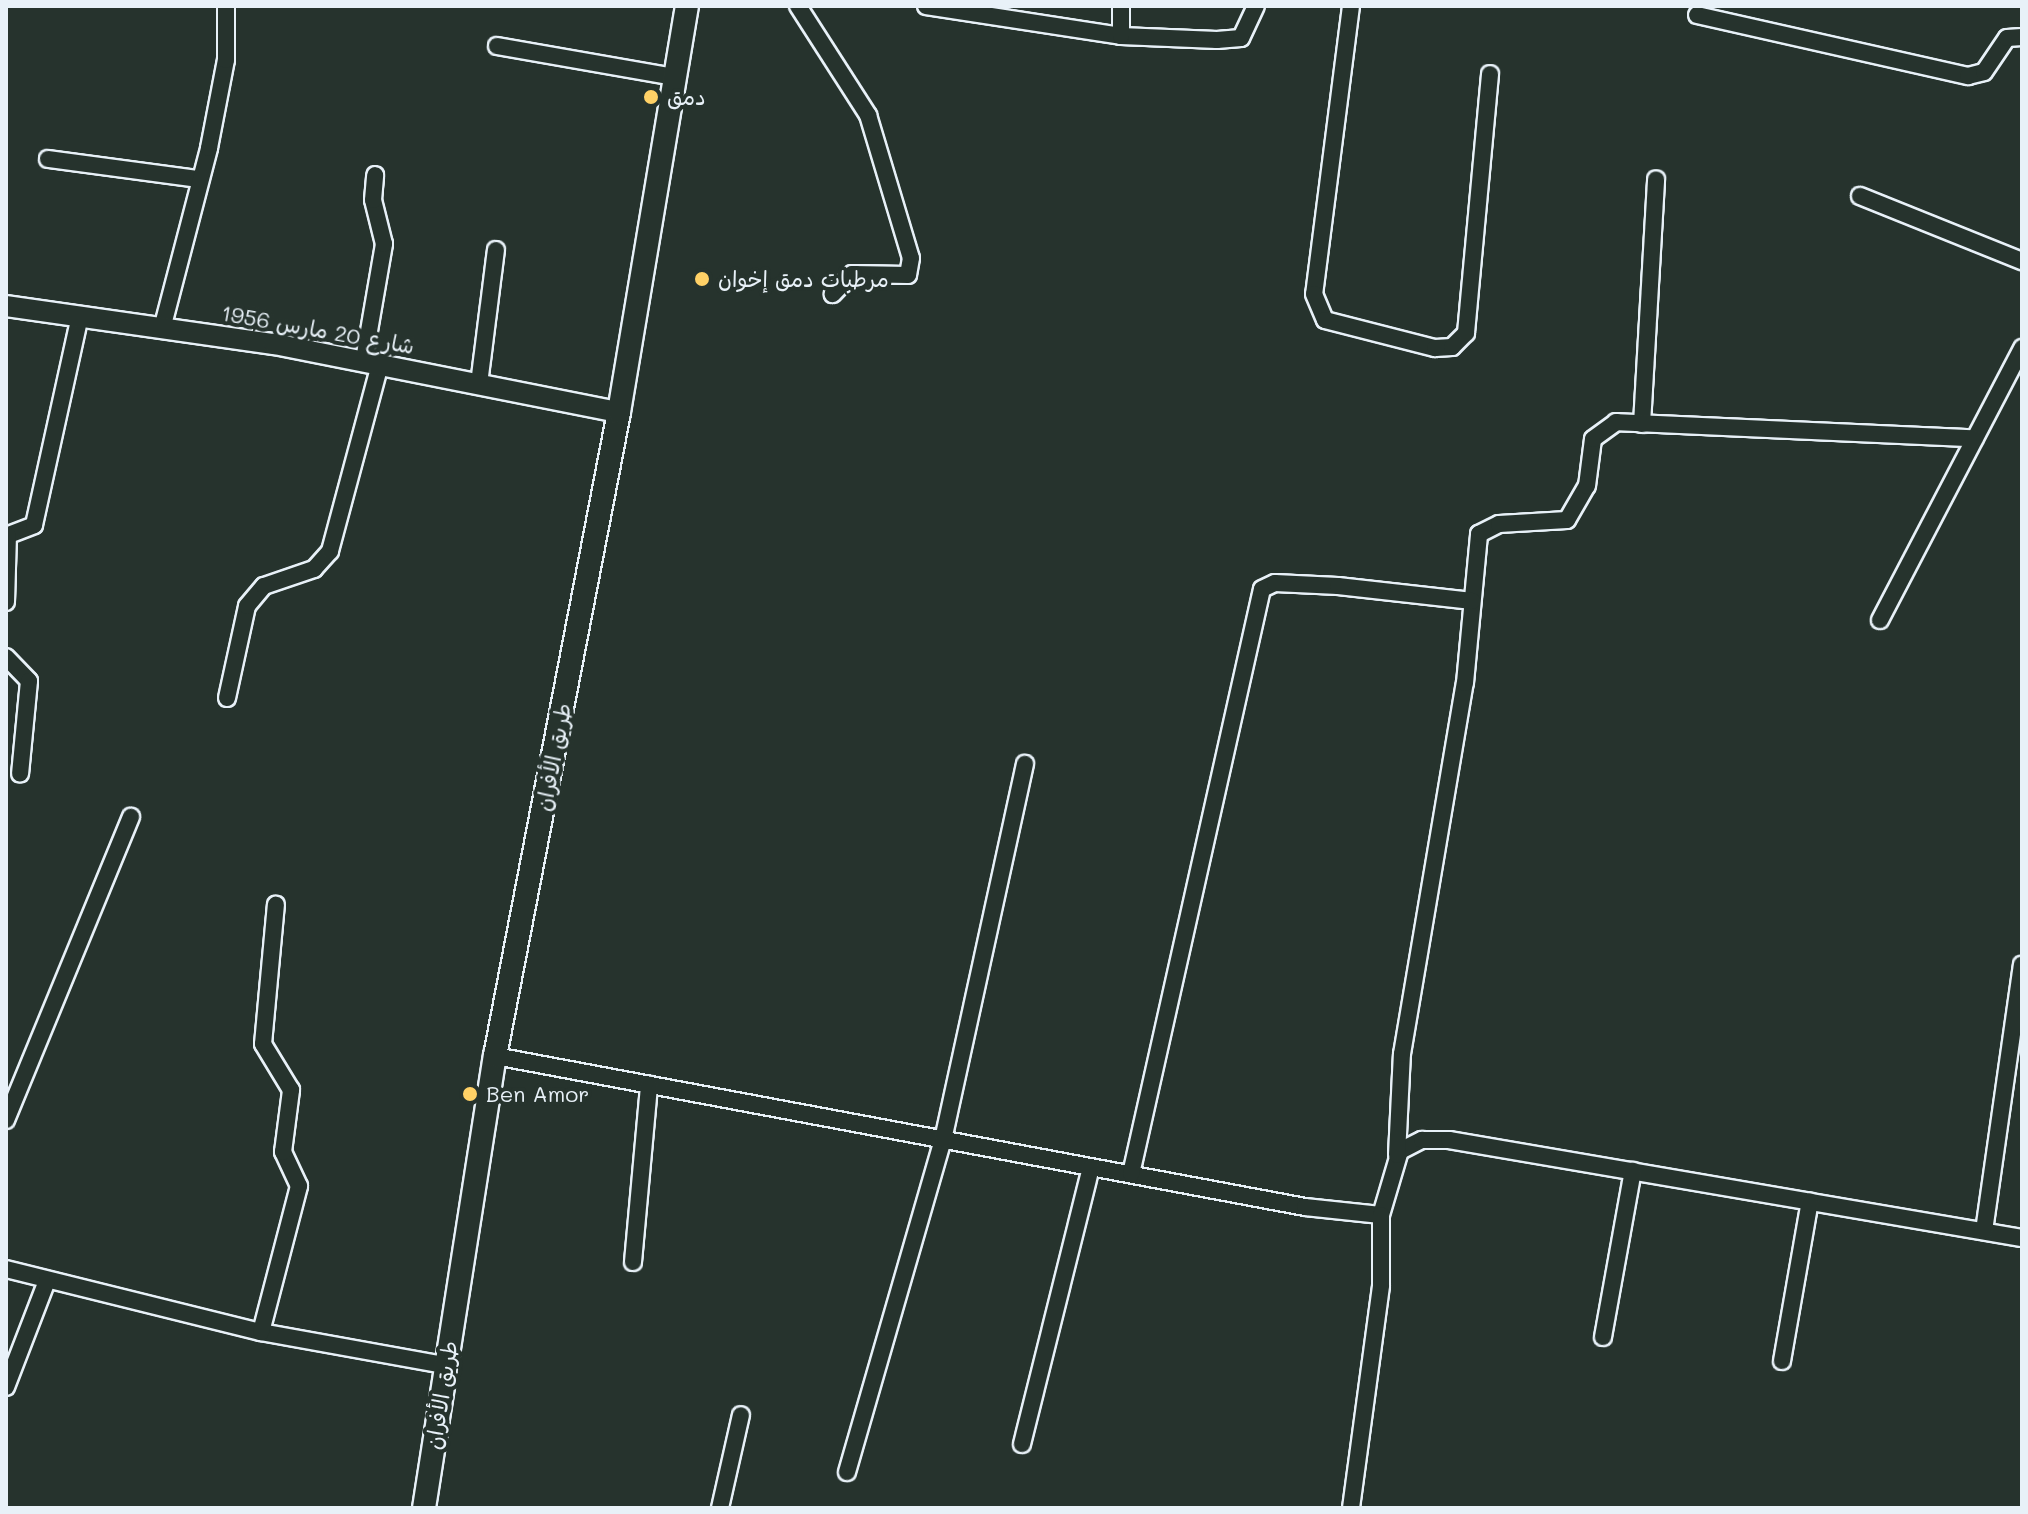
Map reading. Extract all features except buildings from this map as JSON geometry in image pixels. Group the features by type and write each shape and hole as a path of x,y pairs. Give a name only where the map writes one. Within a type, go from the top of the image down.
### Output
{"main road":[{"name":"طريق الأفران","path":"424,1508 495,1056 619,412 687,6"}],"street":[{"path":"163,325 226,60 226,6"},
{"path":"798,6 868,115 911,258 908,275 852,274 833,294"},
{"path":"926,6 1121,36 1241,38 1256,6"},
{"path":"1121,6 1121,36"},
{"path":"1351,6 1314,294 1325,320 1435,348 1452,347 1466,333 1490,74"},
{"path":"1697,15 1968,76 1984,72 2007,38 2022,37"},
{"path":"497,46 674,77"},
{"path":"48,159 197,179"},
{"path":"227,698 247,606 264,586 314,569 330,551 372,362 384,244 373,200 375,175"},
{"path":"1642,424 1656,179"},
{"path":"1860,196 2022,261"},
{"path":"479,384 496,250"},
{"name":"شارع 20 مارس 1956","path":"6,306 163,325 372,362 619,412"},
{"path":"6,602 7,536 34,525 80,316"},
{"path":"1880,620 2022,348"},
{"path":"1351,1508 1381,1285 1381,1215 1397,1155 1402,1054 1465,683 1472,601 1483,529 1567,520 1587,486 1598,429 1642,424 1975,438"},
{"path":"1131,1174 1262,589 1275,583 1338,586 1472,601"},
{"path":"6,657 29,681 20,774"},
{"path":"847,1472 943,1140 1025,764"},
{"path":"6,1120 131,817"},
{"path":"261,1332 299,1186 283,1152 291,1090 263,1044 276,905"},
{"path":"1984,1231 2022,965"},
{"path":"495,1056 1091,1167 1381,1215"},
{"path":"633,1262 649,1085"},
{"path":"1397,1155 1422,1140 1449,1140 2022,1238"},
{"path":"1022,1444 1091,1167"},
{"path":"1603,1337 1633,1171"},
{"path":"1782,1361 1810,1201"},
{"path":"6,1269 261,1332 445,1365"},
{"path":"6,1387 47,1281"},
{"path":"720,1508 741,1415"}],"place":[{"name":"دمق","path":"651,97"},
{"name":"مرطبات دمق إخوان","path":"702,279"},
{"name":"Ben Amor","path":"470,1094"}]}
